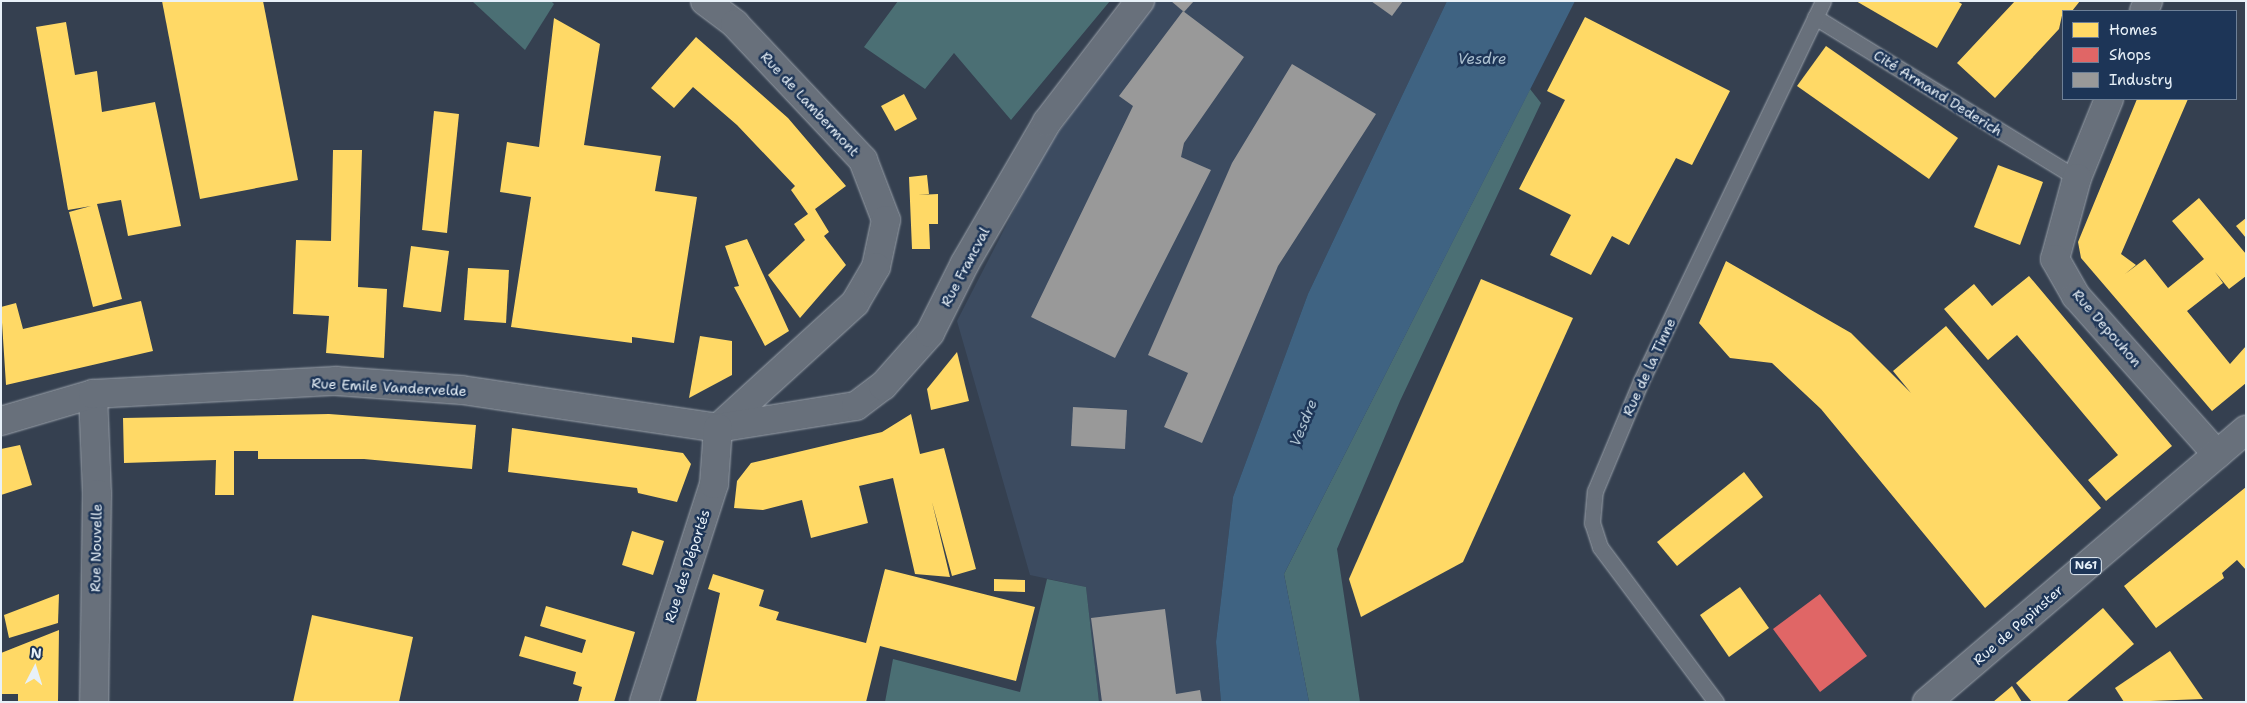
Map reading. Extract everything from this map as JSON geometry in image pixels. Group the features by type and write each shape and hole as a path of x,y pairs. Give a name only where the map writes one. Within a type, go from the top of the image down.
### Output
{"street":[{"name":"Rue de Lambermont","path":"705,1 735,24 863,160 886,220 876,267 855,303 718,428"},
{"name":"Rue Francval","path":"718,428 856,406 883,386 930,333 965,263 1047,122 1140,1"},
{"name":"Rue Depouhon","path":"2108,100 2077,178 2055,259 2076,296 2217,454"},
{"name":"Rue Emile Vandervelde","path":"1,421 92,394 336,381 462,390 718,428"},
{"name":"Rue Nouvelle","path":"92,394 97,494 94,702"},
{"name":"Rue des Déportés","path":"644,702 714,484 718,428"},
{"name":"Rue de Pepinster","path":"1927,702 2246,430"}],"lane":[{"path":"1815,16 1822,1"},
{"name":"Cité Armand Dederich","path":"1815,16 2077,178"},
{"name":"Rue de la Tinne","path":"1716,702 1600,547 1592,523 1595,491 1641,381 1815,16"}],"shaded area":[{"path":"1152,1 1447,1 1308,294 1233,497 1216,642 1221,702 1099,702 1086,587 1030,575 957,321 1043,154"}],"green space":[{"path":"472,1 551,1 554,4 525,50"},
{"path":"898,1 1110,1 1011,120 954,53 925,89 864,47"},
{"path":"1530,89 1541,103 1400,401 1337,549 1360,702 1309,702 1284,574"},
{"path":"1047,579 1086,587 1099,702 885,702 893,659 1020,692"}],"water":[{"name":"Vesdre","path":"1447,1 1575,1 1284,574 1309,702 1221,702 1216,642 1233,497 1308,294"}],"building: Homes":[{"path":"162,1 263,1 298,180 200,199"},
{"path":"1856,1 1957,1 1962,4 1937,48"},
{"path":"2015,1 2080,1 2073,10 2062,10 2059,29 1995,98 1957,63"},
{"path":"1585,17 1730,91 1692,165 1676,158 1629,245 1612,236 1591,275 1550,255 1571,215 1519,189 1565,100 1547,91"},
{"path":"554,18 600,44 584,145 661,156 655,191 697,197 674,343 632,337 632,343 511,327 531,197 500,192 507,142 539,147"},
{"path":"66,22 75,75 97,71 102,112 155,102 181,226 128,236 121,200 97,204 122,299 93,307 69,212 91,206 68,210 36,27"},
{"path":"696,37 788,118 846,186 815,209 829,232 824,236 846,265 800,318 768,275 805,240 794,224 808,214 791,190 795,186 737,125 693,87 674,108 651,88"},
{"path":"1826,46 1958,138 1929,179 1797,86"},
{"path":"904,94 917,119 895,131 881,106"},
{"path":"2137,100 2188,100 2121,254 2136,265 2125,274 2145,259 2168,288 2204,259 2172,221 2199,198 2246,254 2246,276 2229,289 2215,272 2223,283 2187,311 2230,364 2246,346 2246,383 2212,411 2081,258 2078,242"},
{"path":"434,111 459,114 447,233 422,230"},
{"path":"333,150 362,150 358,287 387,289 384,358 326,353 329,316 293,314 296,240 331,241"},
{"path":"1998,165 2043,182 2020,245 1974,227"},
{"path":"927,175 929,194 918,195 938,194 938,224 929,224 930,249 912,249 909,177"},
{"path":"2246,218 2246,238 2236,226"},
{"path":"747,239 789,331 765,346 734,287 739,286 725,246"},
{"path":"411,246 449,251 441,312 403,307"},
{"path":"1726,261 1851,333 1911,393 1893,371 1946,326 2101,508 1985,608 1821,409 1772,363 1730,358 1699,323"},
{"path":"468,268 509,270 506,323 464,320"},
{"path":"2029,276 2172,446 2106,501 2088,480 2118,455 2017,335 1988,360 1944,309 1974,284 1992,306"},
{"path":"1481,279 1573,318 1463,562 1361,617 1349,579"},
{"path":"141,301 153,351 6,385 1,307 16,303 23,329"},
{"path":"700,336 732,341 732,375 689,398"},
{"path":"957,352 969,401 931,410 927,389"},
{"path":"329,414 476,425 472,469 364,459 258,459 258,451 234,451 234,495 215,495 216,460 124,463 123,418"},
{"path":"911,414 920,454 944,448 976,569 952,576 932,502 950,577 915,574 893,478 859,486 868,523 811,538 802,500 763,510 734,508 737,481 751,463 882,432"},
{"path":"512,428 683,453 691,464 677,502 638,493 637,488 508,472"},
{"path":"20,445 32,485 1,495 1,449"},
{"path":"1744,472 1763,497 1677,566 1657,542"},
{"path":"2246,487 2246,570 2237,560 2222,573 2224,578 2156,628 2124,586"},
{"path":"632,531 664,541 653,575 622,565"},
{"path":"885,569 1035,607 1016,681 880,646 866,702 696,702 720,593 708,589 713,574 764,590 759,606 779,612 776,620 866,643"},
{"path":"994,579 1025,580 1025,592 994,591"},
{"path":"1740,587 1769,628 1729,657 1700,615"},
{"path":"59,594 58,623 9,638 4,615"},
{"path":"546,606 635,632 614,702 578,702 582,687 573,684 576,672 519,656 525,636 582,653 586,640 540,626"},
{"path":"2103,608 2134,644 2066,702 2032,702 2016,683"},
{"path":"312,615 413,637 399,702 293,702"},
{"path":"59,630 58,702 18,702 18,694 1,694 1,653"},
{"path":"2170,651 2203,699 2124,702 2115,688"},
{"path":"2012,686 2022,702 1993,702"}],"building: Shops":[{"path":"1820,594 1867,656 1820,692 1773,629"}],"building: Industry":[{"path":"1171,1 1194,1 1184,12"},
{"path":"1371,1 1403,1 1392,16"},
{"path":"1183,11 1244,57 1184,143 1181,157 1211,170 1115,358 1031,317 1133,106 1119,96"},
{"path":"1292,64 1376,114 1278,266 1202,443 1164,427 1188,373 1148,355 1232,163"},
{"path":"1073,407 1127,410 1125,449 1071,446"},
{"path":"1165,609 1176,694 1200,690 1202,702 1102,702 1091,618"}]}
